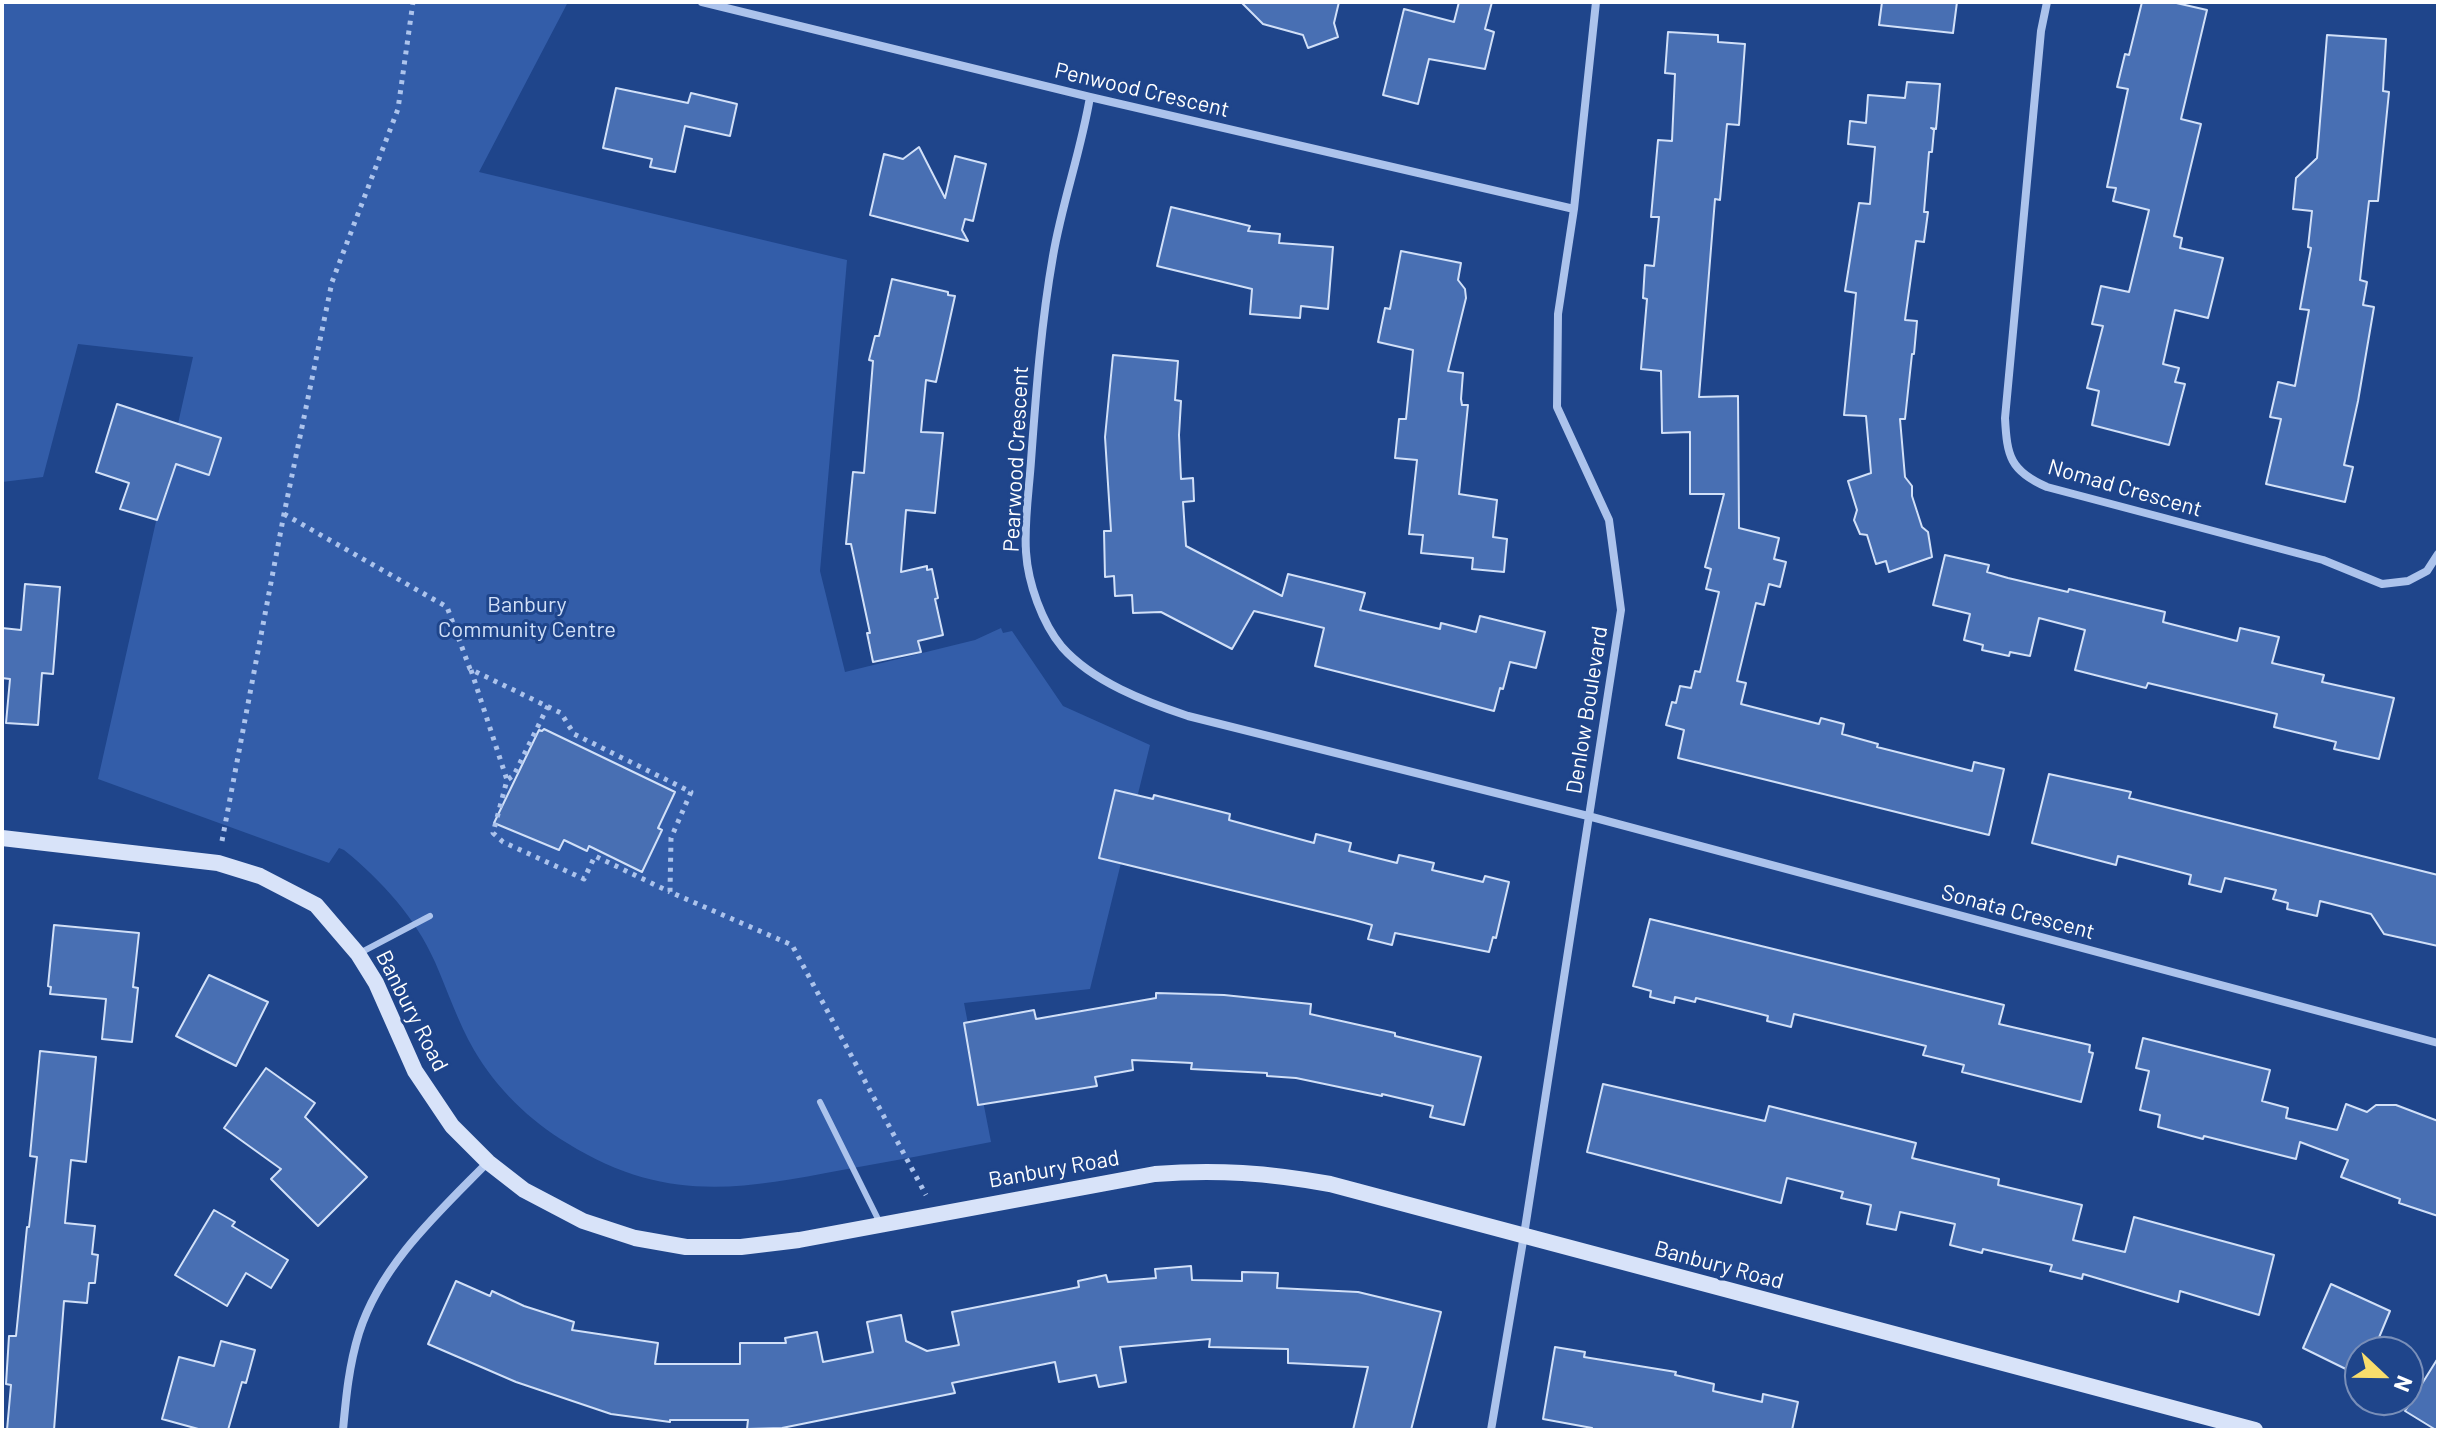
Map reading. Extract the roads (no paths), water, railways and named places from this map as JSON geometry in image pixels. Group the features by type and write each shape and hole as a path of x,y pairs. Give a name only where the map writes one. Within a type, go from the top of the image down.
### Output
{"street":[{"name":"Penwood Crescent","path":"702,2 1090,97 1574,209"},
{"name":"Denlow Boulevard","path":"1491,1430 1621,610 1609,520 1557,407 1558,314 1574,209 1596,2"},
{"name":"Nomad Crescent","path":"2047,2 2041,31 2005,418 2007,451 2026,478 2047,487 2323,560 2382,584 2408,581 2427,571 2438,554"},
{"name":"Pearwood Crescent","path":"1090,97 1082,143 1053,255 1036,393 1026,553 1037,603 1062,647 1094,673 1135,698 1188,716 1588,816"},
{"name":"Sonata Crescent","path":"1588,816 2438,1043"},
{"name":"Banbury Road","path":"2,838 218,863 260,876 316,905 358,954 376,983 415,1071 452,1126 488,1162 524,1190 583,1221 635,1238 686,1247 741,1247 799,1240 1112,1180 1205,1170 1270,1174 1330,1184 2255,1430"},
{"path":"343,1430 348,1377 360,1331 380,1288 406,1248 488,1162"}],"lane":[{"path":"358,954 430,916"},
{"path":"820,1102 880,1223"}],"park label":[{"name":"Banbury Community Centre","path":"527,618"}]}
